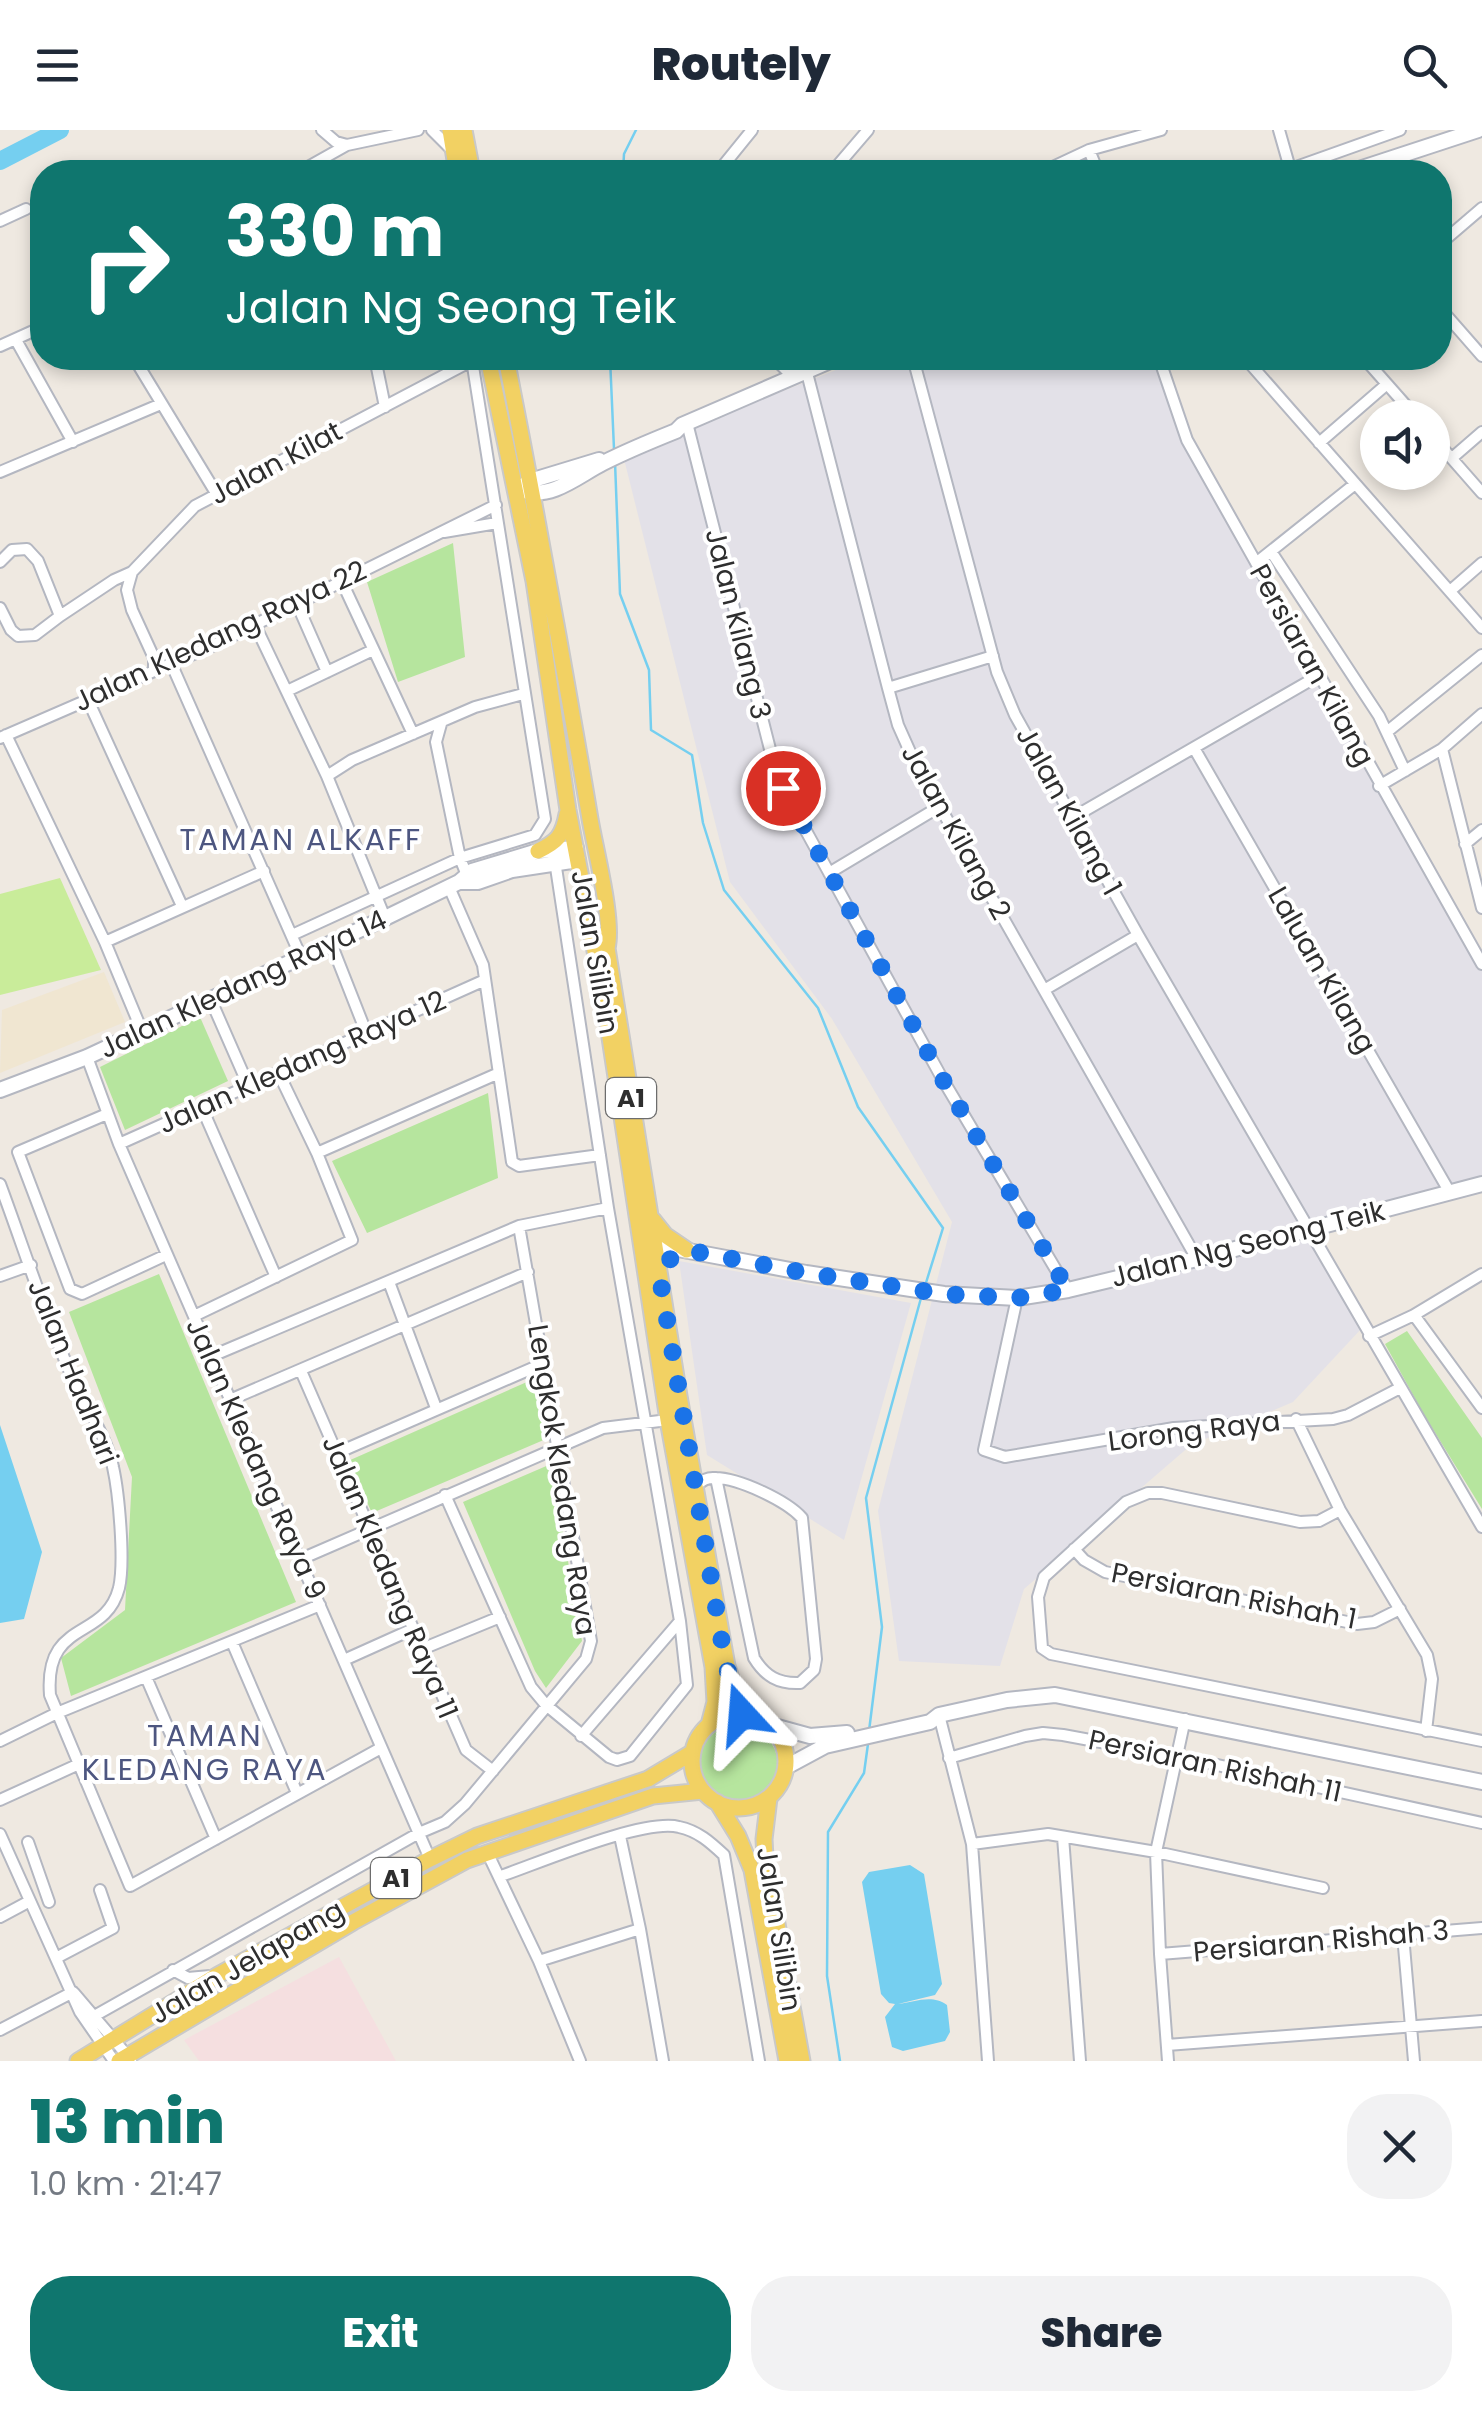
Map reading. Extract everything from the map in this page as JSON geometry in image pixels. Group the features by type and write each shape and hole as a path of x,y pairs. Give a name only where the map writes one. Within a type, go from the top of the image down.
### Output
{"main road":[{"path":"450,130 455,160"},
{"path":"454,154 457,135 463,130 469,160"},
{"path":"1386,160 1474,131"},
{"name":"Jalan Silibin","path":"482,370 527,488 574,723 679,1396 700,1478 730,1680 754,1716"},
{"name":"Jalan Silibin","path":"508,370 568,810 580,854 668,1420 716,1686 709,1724"},
{"path":"527,488 577,481 596,464 804,370"},
{"path":"574,723 580,854 607,948"},
{"path":"545,850 562,836 568,810"},
{"name":"Jalan Kledang Raya 14","path":"0,1087 26,1082 87,1057 506,858 545,850 580,854"},
{"name":"Jalan Ng Seong Teik","path":"656,1248 944,1294 1017,1298 1068,1290 1482,1184"},
{"path":"650,1215 665,1235 687,1250 668,1260 660,1278"},
{"path":"644,1269 646,1255 656,1248"},
{"path":"679,1396 677,1411 668,1420 680,1430 685,1461 700,1478 684,1506"},
{"path":"786,1766 838,1739 930,1722 939,1716 1007,1700 1055,1695 1482,1782"},
{"path":"709,1724 730,1714 754,1716 770,1725 810,1736 838,1739"},
{"name":"A1","path":"693,1752 709,1724"},
{"path":"693,1752 694,1772 703,1790 717,1802 742,1808 769,1798 780,1784 786,1766 784,1747 770,1725"},
{"name":"Jalan Jelapang","path":"78,2061 218,1975 430,1859 477,1836 648,1779 693,1752"},
{"name":"Jalan Jelapang","path":"129,2058 353,1922 487,1852 653,1796 703,1790"},
{"name":"Jalan Silibin","path":"769,1798 765,1858 790,2060"},
{"name":"Jalan Silibin","path":"717,1802 738,1836 752,1870 790,2060"}],"street":[{"path":"322,130 336,142 347,145"},
{"path":"320,160 347,145 418,130"},
{"path":"432,130 454,154"},
{"path":"728,160 752,130"},
{"path":"842,160 868,130"},
{"path":"1068,160 1161,130"},
{"path":"1279,130 1285,160"},
{"path":"1319,160 1400,130"},
{"path":"1089,150 1093,160"},
{"path":"0,220 26,209"},
{"path":"1452,235 1480,214"},
{"path":"1452,322 1482,356"},
{"path":"0,346 30,333"},
{"path":"16,340 30,365"},
{"path":"33,370 73,442"},
{"path":"141,370 216,493"},
{"path":"378,370 385,406"},
{"name":"Jalan Kilat","path":"0,608 18,636 35,634 132,572 195,506 454,370"},
{"path":"292,935 460,858 545,850 545,819 497,523 479,370"},
{"name":"Jalan Kilang 1","path":"916,370 993,656 1016,715 1138,935 1482,1527"},
{"name":"Persiaran Kilang","path":"1164,370 1186,440 1380,786 1478,949 1482,964"},
{"path":"1255,370 1482,628"},
{"path":"1375,370 1401,400"},
{"name":"Jalan Kilang 2","path":"798,372 904,738 939,808 1198,1258"},
{"path":"1319,443 1388,384"},
{"path":"0,472 161,404"},
{"name":"Jalan Kilang 3","path":"685,424 773,761 796,814 943,1080 1068,1290"},
{"path":"1482,432 1452,458 1482,493"},
{"path":"1256,564 1355,484"},
{"name":"Jalan Kledang Raya 22","path":"3,736 255,625 496,504"},
{"name":"Jalan Kledang Raya 22","path":"440,532 497,523"},
{"path":"0,562 12,550 28,549 38,561 60,616"},
{"path":"1272,553 1388,732 1405,772"},
{"path":"1450,591 1482,563"},
{"path":"132,572 127,590 154,658 154,670"},
{"path":"342,582 415,733 436,742"},
{"path":"297,604 328,672"},
{"path":"255,625 327,776 384,918"},
{"path":"286,691 373,650"},
{"path":"1388,732 1482,654"},
{"path":"888,688 993,656"},
{"path":"171,663 302,957"},
{"path":"1072,818 1318,676"},
{"path":"327,776 352,760 475,707 523,694"},
{"path":"87,698 182,906"},
{"path":"1380,786 1442,749 1482,714"},
{"path":"441,724 436,742 460,858 461,881 485,980 512,1162 519,1166 600,1156"},
{"path":"3,736 106,942 142,1031"},
{"name":"Laluan Kilang","path":"1194,748 1449,1192"},
{"path":"1442,749 1482,908"},
{"path":"829,873 939,808"},
{"path":"1466,844 1482,830"},
{"name":"Jalan Silibin","path":"445,1494 532,1687 581,1736 617,1760 636,1750 687,1685 646,1421 545,850"},
{"path":"106,942 264,871"},
{"path":"1044,990 1138,935"},
{"path":"331,943 366,1032"},
{"name":"Jalan Kledang Raya 12","path":"119,1144 485,980"},
{"path":"210,998 249,1087"},
{"name":"Jalan Kledang Raya 9","path":"87,1057 166,1255 430,1859"},
{"path":"317,1153 499,1072"},
{"path":"194,1316 352,1240 279,1074"},
{"path":"202,1108 276,1277"},
{"path":"107,1114 18,1152 70,1289 82,1294 166,1255"},
{"name":"Jalan Hadhari","path":"0,1184 67,1365 113,1464 120,1547 118,1588 111,1605 100,1617 53,1654 48,1674 57,1714"},
{"path":"212,1356 520,1226 608,1208"},
{"name":"Lengkok Kledang Raya","path":"96,2015 445,1822 494,1771 586,1659 591,1641 520,1226"},
{"path":"0,1276 31,1265"},
{"path":"232,1399 528,1272"},
{"path":"1369,1336 1414,1315 1482,1274"},
{"path":"389,1282 436,1408"},
{"name":"Lorong Raya","path":"1017,1298 984,1450 1006,1457 1174,1428 1348,1415 1400,1388"},
{"path":"1414,1315 1482,1408"},
{"path":"337,1453 542,1364"},
{"name":"Jalan Kledang Raya 11","path":"301,1371 466,1750 494,1771"},
{"path":"1296,1419 1340,1510 1431,1667 1426,1730"},
{"path":"301,1558 603,1428 668,1420"},
{"path":"700,1478 786,1504 802,1518 816,1658 814,1670 800,1683 773,1679 754,1658 700,1478"},
{"path":"1340,1510 1318,1521 1300,1522 1148,1493 1126,1502 1044,1577 1040,1586 1042,1648 1051,1654 1482,1741"},
{"name":"Persiaran Rishah 1","path":"1074,1549 1105,1572 1356,1624 1374,1622 1400,1609"},
{"path":"0,1741 320,1606"},
{"path":"422,1649 500,1617"},
{"path":"581,1736 680,1622"},
{"path":"344,1660 413,1629"},
{"path":"232,1642 297,1793"},
{"path":"146,1677 216,1839"},
{"path":"57,1714 130,1886 380,1748"},
{"path":"939,1716 972,1844 988,2061"},
{"path":"1168,2061 1156,1852 1184,1719"},
{"name":"Persiaran Rishah 11","path":"950,1758 1042,1733 1176,1756 1482,1823"},
{"path":"0,1800 78,1764"},
{"path":"500,1876 646,1828 676,1826 702,1836 724,1855 759,2061"},
{"path":"0,1834 80,2012 108,2043 129,2058"},
{"path":"972,1844 1036,1834 1063,1837 1156,1852 1324,1888"},
{"path":"620,1836 663,2061"},
{"path":"1063,1837 1080,2061"},
{"path":"0,1917 28,1901 47,1897 28,1842"},
{"path":"487,1852 539,1960 580,2061"},
{"path":"56,1958 113,1928 100,1890"},
{"name":"Persiaran Rishah 3","path":"1160,1954 1482,1928"},
{"path":"539,1960 640,1929"},
{"path":"1403,1936 1414,2061"},
{"path":"173,1970 188,1978 218,1975"},
{"path":"73,1992 96,2015 108,2043"},
{"path":"0,2030 73,1992"},
{"path":"1167,2045 1482,2021"}],"shaded area":[{"path":"836,370 1161,370 1184,440 1482,971 1482,1187 1311,1232 1362,1328 1293,1402 1191,1445 1024,1589 1000,1666 899,1661 878,1511 952,1222 832,1019 730,882 623,455"},
{"path":"104,972 125,1022 0,1073 2,1010"},
{"path":"679,1261 911,1303 844,1540 707,1455"},
{"path":"339,1957 396,2061 199,2061 184,2040"}],"green space":[{"path":"453,543 465,657 398,682 367,582"},
{"path":"60,878 101,970 0,995 0,894"},
{"path":"200,1017 228,1081 125,1130 100,1067"},
{"path":"488,1093 498,1178 367,1233 332,1161"},
{"path":"159,1274 296,1602 71,1696 61,1658 125,1610 132,1477 69,1312"},
{"path":"1407,1331 1482,1438 1482,1509 1385,1344"},
{"path":"536,1378 546,1439 372,1513 348,1461"},
{"path":"551,1464 582,1641 546,1688 535,1671 463,1502"},
{"path":"738,1725 753,1728 766,1737 775,1750 775,1780 766,1793 753,1802 738,1805 723,1802 710,1793 701,1780 698,1765 701,1750 710,1737 723,1728"}],"water":[{"path":"0,1425 42,1552 24,1619 0,1623"},
{"path":"910,1865 924,1874 942,1984 935,1995 898,2004 935,2000 947,2005 950,2032 945,2041 903,2051 892,2047 885,2017 895,2004 881,1994 862,1882 869,1872"}],"waterway":[{"path":"0,161 60,130"},
{"path":"624,160 636,130"},
{"path":"611,370 614,449"},
{"path":"615,462 620,594 649,670 651,730 692,755 703,823 724,890 818,1008 858,1107 943,1228 925,1286"},
{"path":"869,1731 882,1627 866,1498 921,1298"},
{"path":"840,2061 827,1976 828,1832 864,1773 868,1744"}],"district":[{"name":"TAMAN ALKAFF","path":"301,839"},
{"name":"TAMAN KLEDANG RAYA","path":"205,1752"}],"route":[{"path":"742,1714 754,1716 736,1694 726,1666 660,1278 665,1263 687,1250 944,1294 1017,1298 1068,1290 943,1080 783,788"}]}
